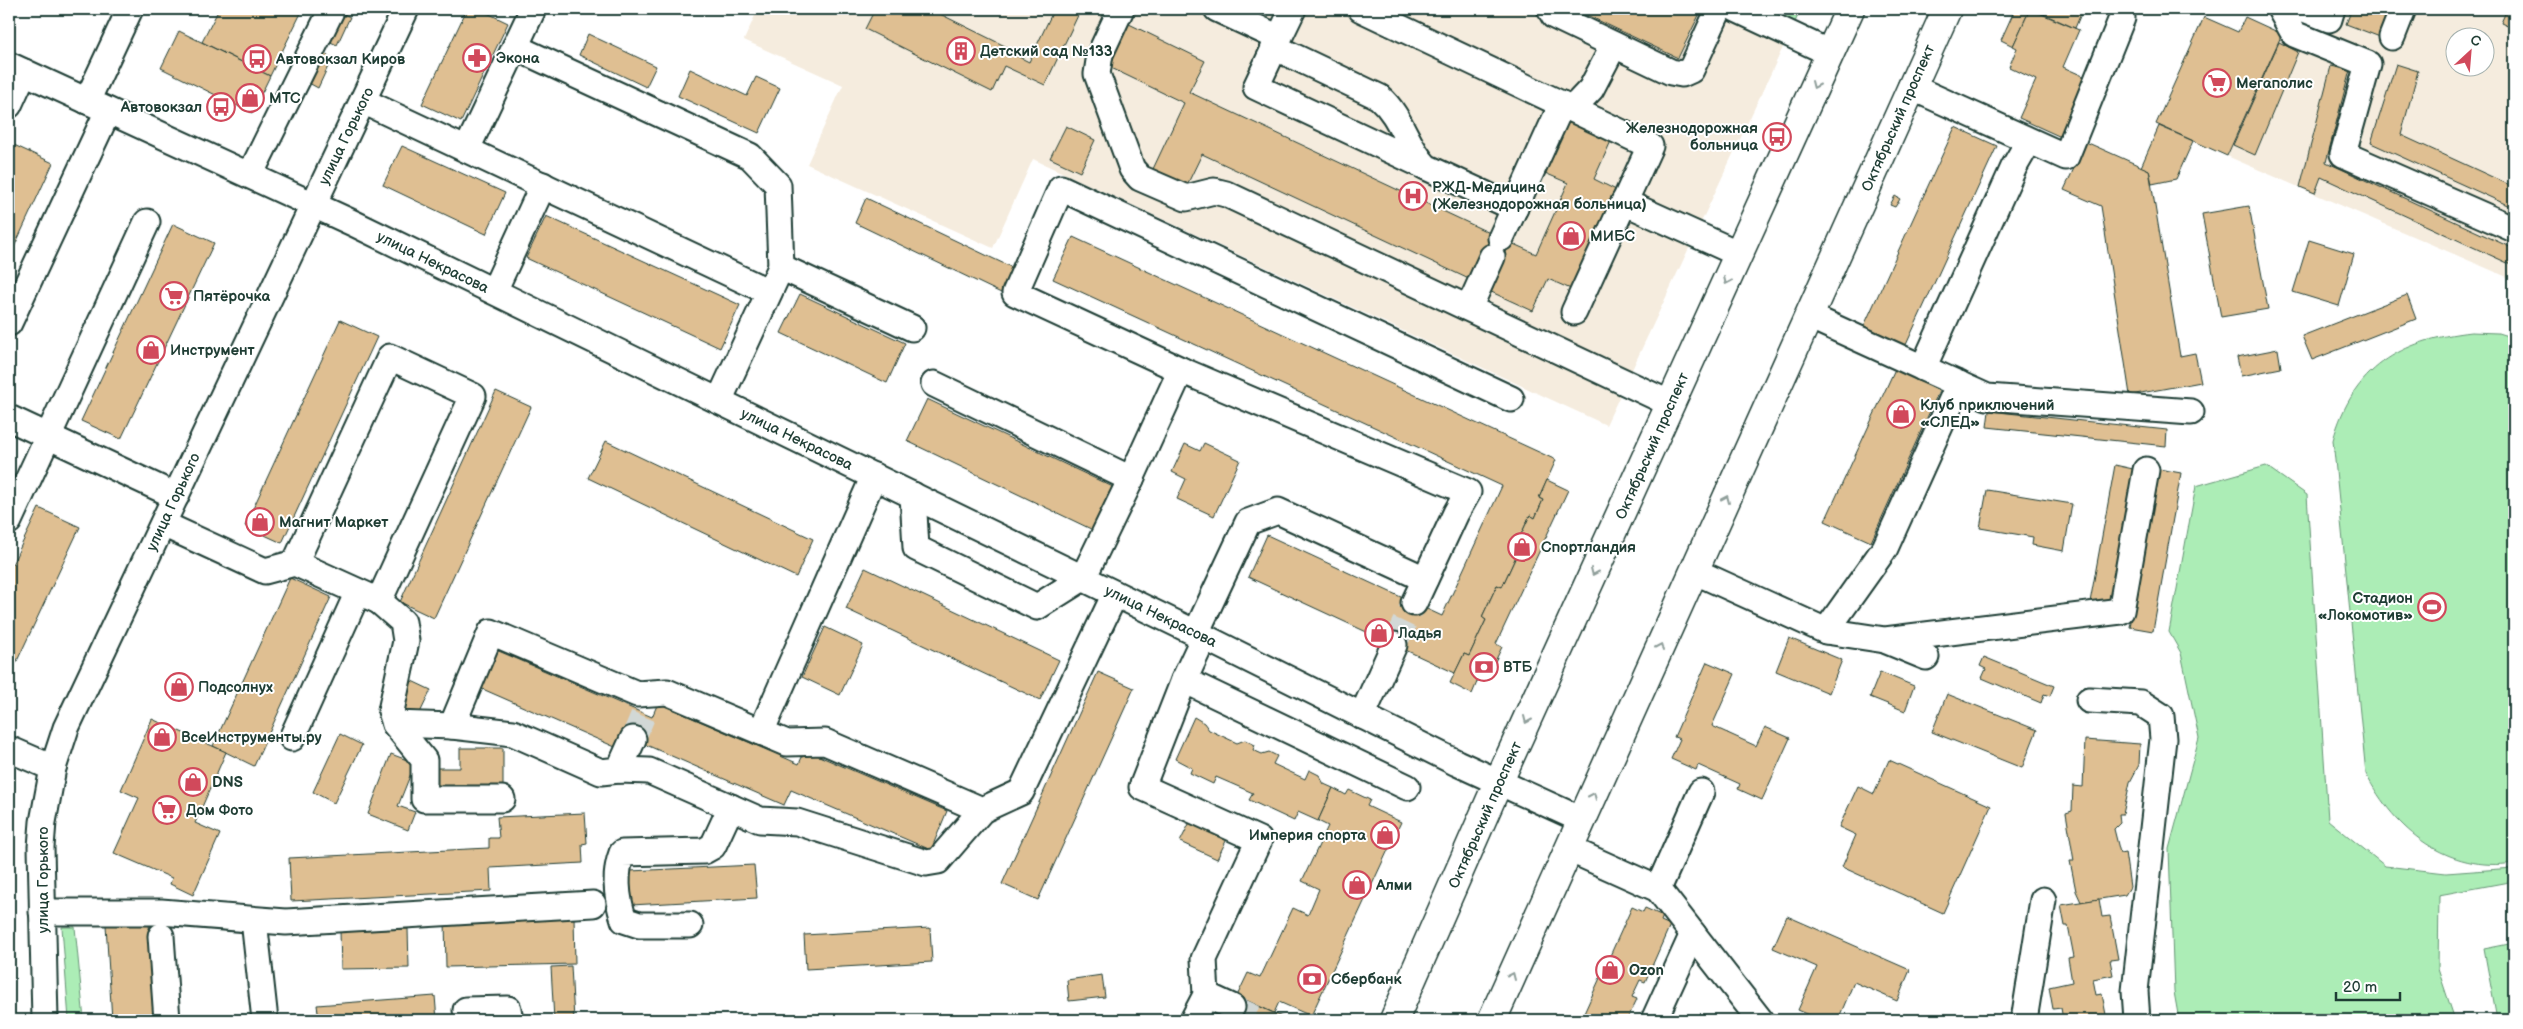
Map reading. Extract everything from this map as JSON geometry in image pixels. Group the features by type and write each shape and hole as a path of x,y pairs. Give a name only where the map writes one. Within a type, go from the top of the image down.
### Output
{"main road":[{"name":"Октябрьский проспект","path":"1394,1020 1498,783 1850,9"},
{"name":"Октябрьский проспект","path":"1492,1020 1947,9"}],"street":[{"path":"9,323 98,106 130,9"},
{"path":"250,175 332,9"},
{"name":"улица Горького","path":"45,1020 42,830 53,768 66,728 406,9"},
{"path":"467,149 533,9"},
{"path":"1121,9 1100,54 1097,74 1128,160 1140,178 1186,198 1214,191 1226,194 1671,404"},
{"path":"1217,9 1379,98 1392,108 1415,155 1426,167"},
{"path":"1293,9 1256,87 1515,208"},
{"path":"1361,9 1650,146 1574,312"},
{"path":"1550,9 1554,16 1671,72 1682,74 1690,70 1719,9"},
{"path":"1736,9 1830,53"},
{"path":"1911,87 2066,157 2122,18 2121,9"},
{"path":"2280,9 2294,34 2368,64 2343,154 2514,229"},
{"path":"2304,9 2328,19 2332,9"},
{"path":"2392,37 2403,9"},
{"path":"1469,308 1515,208 1567,107 1591,89 1614,45"},
{"path":"515,47 750,156 778,185 780,267 719,401"},
{"path":"9,105 16,68"},
{"name":"улица Некрасова","path":"16,68 313,204 1200,635 1498,783 1582,820"},
{"path":"363,101 769,292"},
{"path":"1923,368 2014,166 2029,141"},
{"path":"494,291 543,185"},
{"path":"1414,603 1456,513 1468,492 1182,370 1014,293 1061,188 1510,399"},
{"path":"1624,202 1739,254"},
{"path":"9,520 147,222"},
{"path":"780,267 912,328"},
{"path":"1809,316 1988,397 2191,412"},
{"path":"292,738 369,596 473,396 390,357 295,563"},
{"path":"913,495 916,548 1037,607 1083,578 1182,370"},
{"path":"934,384 1131,479"},
{"path":"1826,631 1885,548 1959,384"},
{"path":"9,418 176,496"},
{"path":"1885,640 2120,610 2146,470"},
{"path":"762,732 874,476"},
{"path":"1193,1020 1206,995 1204,959 1259,840 1142,786 1200,635 1248,522 1278,511 1425,579"},
{"path":"162,524 265,571 295,563 369,596 403,622 406,641 392,711 395,724 424,760 424,799 502,799"},
{"path":"1694,571 1826,631 1885,640 1926,657"},
{"path":"395,724 452,726 513,733 601,772 619,770 649,771 760,820 797,822 926,863 938,862 982,810 1021,792 1114,594"},
{"path":"452,726 491,632 636,694 648,703 667,692 787,743 825,742 982,810"},
{"path":"1362,716 1394,645"},
{"path":"1184,680 1407,788"},
{"path":"2088,700 2141,703 2161,716 2163,739 2135,991 2137,1020"},
{"path":"619,770 633,739"},
{"path":"9,749 53,768"},
{"path":"1658,889 1701,792"},
{"path":"690,925 639,925 624,920 619,904 617,865 622,853 704,851 713,846 731,807"},
{"path":"1569,849 1658,889 1760,1020"},
{"path":"2024,1020 2043,900"},
{"path":"42,912 161,912 286,922 593,904"},
{"path":"254,920 265,1020"},
{"path":"1654,1020 1693,934"},
{"path":"161,936 167,1020"},
{"path":"1206,995 1232,1007"},
{"path":"468,1020 466,1010 508,1009 510,1020"}],"shaded area":[{"name":"РЖД-Медицина (Железнодорожная больница)","path":"758,9 1801,9 1606,425 1033,159 993,248 807,164 843,85 744,40"},
{"path":"2291,9 2514,9 2514,280 2227,156"}],"green space":[{"path":"1766,9 1801,9 1795,22"},
{"name":"Cтадион «Локомотив»","path":"2471,332 2498,333 2514,338 2514,863 2490,864 2467,861 2446,854 2426,844 2408,830 2392,813 2378,795 2366,774 2333,440 2342,415 2353,394 2367,376 2383,362 2401,351 2422,342"},
{"path":"2266,466 2307,495 2328,820 2385,866 2446,873 2514,868 2514,881 2439,895 2438,969 2455,1020 2179,1020 2174,992 2169,849 2199,738 2181,653 2169,632 2196,486"},
{"path":"62,927 75,927 84,1020 69,1020"},
{"path":"2514,943 2514,1020 2497,1020 2484,949"}],"building":[{"name":"Автовокзал Киров","path":"219,9 303,9 270,76 202,42"},
{"path":"467,9 479,9 508,23 461,122 422,104"},
{"name":"Детский сад №133","path":"875,9 930,9 1013,50 1011,53 1029,62 1054,9 1081,9 1045,85 1004,66 992,92 865,29"},
{"path":"1229,9 1260,9 1253,21"},
{"path":"1574,9 1696,9 1701,11 1678,58"},
{"path":"2015,9 2030,9 2013,46 2001,40"},
{"path":"2030,9 2079,30 2063,67 2092,80 2061,137 2019,118 2036,80 2009,67 2017,48 2013,46"},
{"path":"2032,9 2083,9 2075,28"},
{"path":"2352,9 2391,9 2380,37 2346,24"},
{"path":"2507,9 2514,9 2514,29 2501,23"},
{"path":"340,12 350,17 337,45 326,40"},
{"name":"Мегаполис","path":"2204,17 2238,32 2245,17 2282,34 2227,156 2156,124"},
{"path":"1125,22 1205,61 1189,92 1509,242 1501,261 1471,280 1202,154 1187,185 1153,169 1184,103 1105,65"},
{"path":"179,31 270,76 252,113 161,68"},
{"path":"588,34 656,66 646,87 579,55"},
{"path":"2279,42 2298,52 2255,155 2233,145"},
{"path":"322,52 332,58 318,88 307,82"},
{"path":"2396,64 2418,71 2401,135 2514,187 2514,208 2371,143"},
{"path":"2331,66 2350,70 2326,162 2514,249 2514,266 2321,177 2315,193 2300,187"},
{"path":"690,69 747,96 756,77 780,88 759,133 678,96"},
{"path":"1568,121 1611,141 1594,179 1618,191 1573,290 1548,279 1533,311 1487,290 1509,242 1536,254 1568,183 1545,173"},
{"path":"1066,126 1095,140 1080,172 1050,158"},
{"path":"2159,126 2193,141 2176,179 2152,184 2149,170 2141,167"},
{"path":"1772,127 1777,129 1772,138 1767,135"},
{"path":"1955,127 1997,146 1905,347 1863,328"},
{"path":"2086,142 2149,170 2180,356 2195,353 2201,382 2130,395 2101,206 2064,190"},
{"path":"14,145 53,163 9,258 9,156"},
{"path":"402,146 505,193 486,234 383,185"},
{"path":"1895,196 1900,199 1895,207 1890,205"},
{"path":"866,198 1013,268 1001,293 855,223"},
{"path":"2249,206 2268,309 2221,317 2202,214"},
{"path":"546,216 740,305 720,348 526,258"},
{"path":"173,224 214,243 121,439 81,421"},
{"path":"1073,237 1556,460 1539,498 1543,500 1535,518 1530,515 1515,548 1519,550 1502,587 1497,585 1482,617 1486,620 1469,656 1464,654 1455,673 1248,577 1267,535 1442,616 1502,486 1053,279"},
{"path":"2309,240 2354,254 2339,306 2293,292"},
{"path":"800,294 905,343 887,383 781,333"},
{"path":"2407,295 2416,319 2312,360 2302,336"},
{"path":"340,320 377,337 282,543 245,526"},
{"path":"2278,349 2281,368 2241,376 2237,357"},
{"path":"1895,369 1940,389 1871,542 1825,521"},
{"path":"496,391 531,407 434,618 400,602"},
{"path":"927,399 1113,487 1093,530 907,441"},
{"path":"1989,411 2167,430 2166,446 1987,427"},
{"path":"606,441 813,539 796,577 588,478"},
{"path":"1204,443 1240,460 1214,516 1177,499 1186,479 1172,472 1185,444 1200,451"},
{"path":"2115,465 2133,469 2109,605 2090,602"},
{"path":"2159,469 2181,473 2153,631 2130,627"},
{"path":"1547,480 1568,490 1496,644 1502,647 1487,678 1480,675 1472,694 1450,683 1464,654 1469,656 1486,620 1482,617 1497,585 1502,587 1519,550 1515,548 1530,515 1535,518 1543,500 1539,498"},
{"path":"1987,490 2072,504 2064,551 2032,545 2033,537 1980,528"},
{"path":"39,508 80,527 9,678 9,571"},
{"path":"865,568 1059,660 1040,700 846,609"},
{"path":"290,578 331,597 254,766 213,746"},
{"path":"825,627 863,645 840,695 802,677"},
{"path":"1789,638 1842,660 1829,693 1776,671"},
{"path":"494,649 652,717 658,703 799,764 805,750 947,811 931,850 791,790 784,805 628,737 622,750 478,687"},
{"path":"1984,657 2054,686 2050,696 2044,694 2041,703 1982,678 1986,669 1980,666"},
{"path":"1707,662 1735,674 1712,726 1756,746 1765,727 1790,738 1762,800 1738,789 1740,784 1698,765 1696,770 1671,759 1680,739 1674,737"},
{"path":"1098,672 1134,688 1038,900 1002,884"},
{"path":"1880,672 1914,686 1905,711 1870,697"},
{"path":"412,681 431,690 418,717 400,707"},
{"path":"1947,694 2037,730 2022,768 1932,732"},
{"path":"1194,717 1204,723 1209,730 1237,743 1245,740 1255,745 1253,750 1262,754 1269,752 1277,756 1273,764 1305,779 1309,770 1319,775 1324,784 1333,788 1318,821 1298,812 1294,821 1249,800 1253,793 1216,777 1213,784 1190,773 1192,768 1175,759"},
{"name":"Дом Фото","path":"152,719 226,752 195,823 220,834 193,895 170,884 172,878 114,853 139,798 121,790"},
{"path":"340,734 362,745 334,803 313,792"},
{"path":"2085,740 2140,744 2139,765 2130,782 2123,814 2119,814 2120,823 2114,829 2120,853 2125,852 2130,887 2125,895 2081,902 2076,891 2070,861 2074,861 2066,813 2072,811 2073,786 2083,787"},
{"path":"460,748 503,748 503,791 435,791 435,768 460,768"},
{"path":"391,754 415,763 398,806 415,812 408,830 368,814"},
{"path":"1889,760 1991,806 1943,913 1842,867 1856,835 1839,827 1858,786 1874,794"},
{"path":"1333,788 1346,795 1349,790 1370,800 1367,806 1401,822 1311,1016 1279,1002 1274,1013 1237,996 1248,973 1260,978 1293,908 1308,915 1319,889 1302,881 1328,826 1318,821"},
{"path":"585,813 587,843 582,844 583,863 490,868 491,891 291,901 289,858 489,848 489,838 499,838 497,817"},
{"path":"1190,822 1227,839 1217,859 1180,842"},
{"path":"754,865 757,898 631,905 630,871"},
{"path":"2099,899 2102,917 2110,916 2118,959 2110,960 2113,975 2093,979 2096,995 2102,994 2107,1020 2063,1020 2061,1008 2053,1009 2049,987 2072,982 2068,958 2074,957 2068,926 2065,926 2061,905"},
{"path":"1632,907 1643,912 1645,908 1663,916 1661,921 1670,925 1645,982 1640,980 1632,997 1637,999 1627,1020 1581,1020"},
{"path":"1787,916 1910,970 1897,1001 1854,982 1838,1020 1821,1020 1798,1010 1817,967 1773,948"},
{"path":"574,917 575,964 446,967 445,920"},
{"path":"149,923 155,1020 112,1020 106,925"},
{"path":"930,928 932,962 806,969 804,935"},
{"path":"408,929 409,968 341,969 340,931"},
{"path":"571,966 574,1020 554,1020 551,967"},
{"path":"1102,975 1105,997 1069,1001 1067,980"},
{"path":"435,996 437,1020 319,1020 317,1005"},
{"path":"1237,996 1284,1018 1283,1020 1226,1020"}],"tunnel":[{"path":"1394,645 1414,603"},
{"path":"633,739 644,713"},
{"path":"1232,1007 1260,1020"}],"place":[{"name":"Детский сад №133","path":"961,51"},
{"name":"Экона","path":"477,58"},
{"name":"Автовокзал Киров","path":"257,59"},
{"name":"Мегаполис","path":"2217,83"},
{"name":"МТС","path":"250,98"},
{"name":"Автовокзал","path":"221,107"},
{"name":"Железнодорожная больница","path":"1777,137"},
{"name":"РЖД-Медицина (Железнодорожная больница)","path":"1413,196"},
{"name":"МИБС","path":"1571,236"},
{"name":"Пятёрочка","path":"174,296"},
{"name":"Инструмент","path":"151,350"},
{"name":"Клуб приключений «СЛЕД»","path":"1901,414"},
{"name":"Магнит Маркет","path":"260,522"},
{"name":"Спортландия","path":"1522,547"},
{"name":"Cтадион «Локомотив»","path":"2432,607"},
{"name":"Ладья","path":"1379,633"},
{"name":"ВТБ","path":"1484,667"},
{"name":"Подсолнух","path":"179,687"},
{"name":"ВсеИнструменты.ру","path":"162,737"},
{"name":"DNS","path":"193,782"},
{"name":"Дом Фото","path":"167,810"},
{"name":"Империя спорта","path":"1385,835"},
{"name":"Алми","path":"1357,885"},
{"name":"Ozon","path":"1610,970"},
{"name":"Сбербанк","path":"1312,979"}]}
